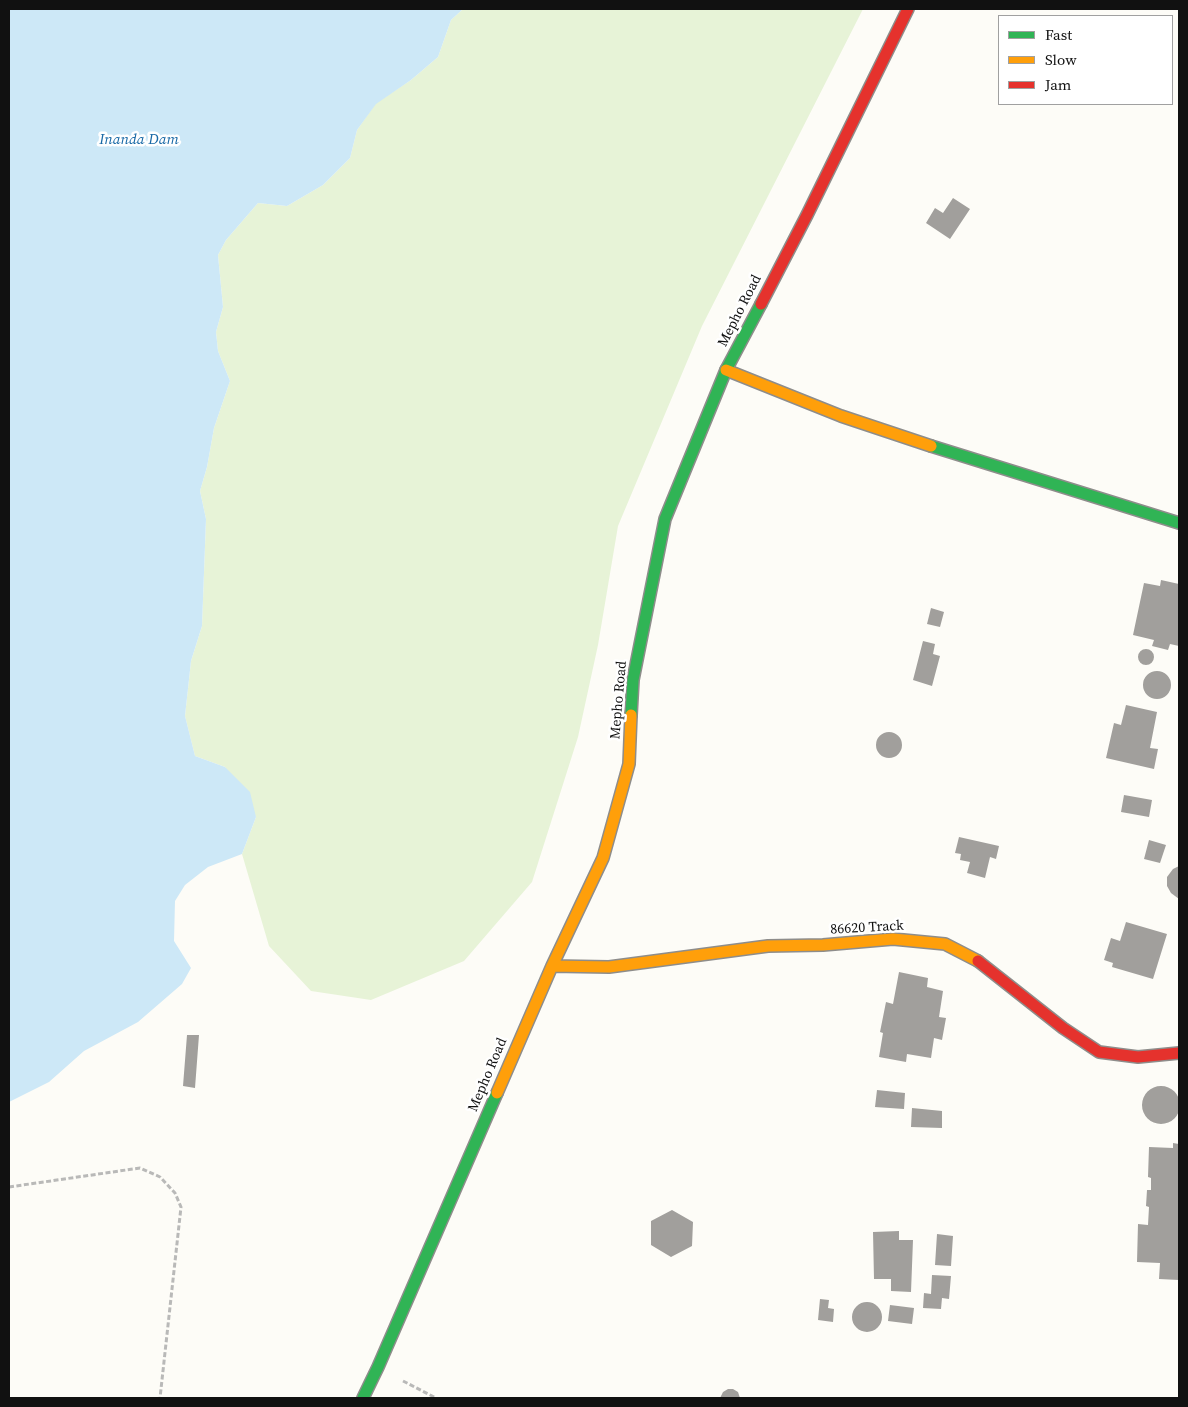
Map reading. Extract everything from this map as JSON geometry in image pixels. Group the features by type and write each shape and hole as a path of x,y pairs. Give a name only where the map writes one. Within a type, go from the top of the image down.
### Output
{"street":[{"name":"Mepho Road","path":"363,1398 378,1368 552,966 603,858 629,764 634,680 666,519 726,370 807,215 908,9"},
{"path":"726,370 850,420 1179,523"},
{"name":"86620 Track","path":"552,966 609,967 768,946 823,945 893,939 945,944 980,962 1063,1028 1099,1052 1138,1057 1179,1053"}],"path":[{"path":"9,1187 140,1168 160,1177 175,1193 181,1207 160,1398"},
{"path":"378,1368 436,1398"}],"green space":[{"path":"463,9 863,9 702,326 618,526 598,645 578,737 532,882 464,961 371,1000 311,991 269,946 242,854 256,817 225,767 195,756 185,716 191,661 202,626 206,519 200,491 207,467 214,428 230,381 218,351 216,332 223,307 218,255 226,240 258,203 287,206 323,185 350,158 357,130 376,103 411,80 438,57 451,20"}],"water":[{"name":"Inanda Dam","path":"9,9 463,9 451,20 438,57 411,80 376,104 357,130 350,158 323,185 287,206 258,203 226,240 218,255 223,307 216,332 218,351 230,381 214,428 207,467 200,491 206,519 202,626 191,661 185,716 195,756 225,767 250,792 256,817 242,854 208,867 185,885 175,901 174,941 191,968 182,984 138,1022 84,1051 49,1082 9,1102"}],"building":[{"path":"953,198 970,209 950,239 926,223 935,208 943,213"},
{"path":"1161,580 1179,584 1179,646 1170,644 1168,650 1152,646 1154,640 1133,635 1144,583 1160,586"},
{"path":"931,608 944,612 940,627 927,624"},
{"path":"923,641 935,644 933,654 940,656 932,686 913,680"},
{"path":"1143,649 1149,649 1154,654 1152,663 1143,665 1138,660 1138,654"},
{"path":"1157,671 1167,675 1171,685 1167,695 1157,699 1147,695 1143,685 1147,675"},
{"path":"1126,705 1157,712 1150,748 1158,749 1154,769 1106,758 1114,723 1121,725"},
{"path":"889,732 898,736 902,745 898,754 889,758 880,754 876,745 880,736"},
{"path":"1124,795 1152,800 1149,817 1121,812"},
{"path":"959,837 999,846 996,859 990,857 985,878 967,873 970,862 960,860 961,854 955,853"},
{"path":"1149,840 1166,845 1160,863 1144,859"},
{"path":"1179,866 1179,899 1171,893 1167,886 1167,877 1173,869"},
{"path":"1126,922 1167,934 1153,979 1112,967 1113,963 1104,960 1111,938 1120,941"},
{"path":"899,972 928,978 927,987 943,991 939,1017 946,1018 942,1040 934,1038 931,1058 907,1054 906,1062 879,1057 883,1033 880,1032 886,1002 893,1004"},
{"path":"187,1035 199,1035 195,1088 183,1086"},
{"path":"1161,1086 1168,1087 1174,1092 1179,1098 1179,1112 1174,1118 1168,1123 1161,1124 1154,1123 1148,1118 1143,1112 1142,1105 1143,1098 1148,1092 1154,1087"},
{"path":"877,1090 905,1093 904,1109 875,1107"},
{"path":"912,1108 942,1111 942,1128 911,1127"},
{"path":"1173,1143 1179,1144 1179,1280 1159,1279 1160,1263 1137,1262 1138,1224 1148,1225 1149,1207 1146,1206 1147,1190 1151,1190 1151,1178 1148,1177 1149,1147 1173,1148"},
{"path":"672,1210 693,1222 692,1246 671,1257 651,1245 651,1221"},
{"path":"899,1231 899,1240 913,1240 911,1292 891,1291 891,1279 874,1279 873,1232"},
{"path":"937,1234 953,1236 951,1266 935,1265"},
{"path":"932,1275 951,1276 949,1299 942,1298 941,1309 923,1308 924,1293 931,1294"},
{"path":"820,1299 829,1300 828,1308 834,1309 833,1322 818,1320"},
{"path":"867,1302 878,1306 882,1317 878,1328 867,1332 856,1328 852,1317 856,1306"},
{"path":"890,1305 914,1308 912,1324 888,1321"},
{"path":"728,1389 738,1392 740,1398 720,1398 723,1392"}],"traffic: fast":[{"path":"631,715 633,680 665,519 726,370 761,304"},
{"path":"931,446 1179,523"},
{"path":"363,1398 497,1093"}],"traffic: slow":[{"path":"726,370 841,416 931,446"},
{"path":"497,1093 552,966 603,858 629,764 631,715"},
{"path":"552,966 609,967 768,946 823,945 893,939 945,944 978,961"}],"traffic: jam":[{"path":"761,304 908,9"},
{"path":"978,961 1063,1028 1099,1052 1138,1057 1179,1053"}]}
